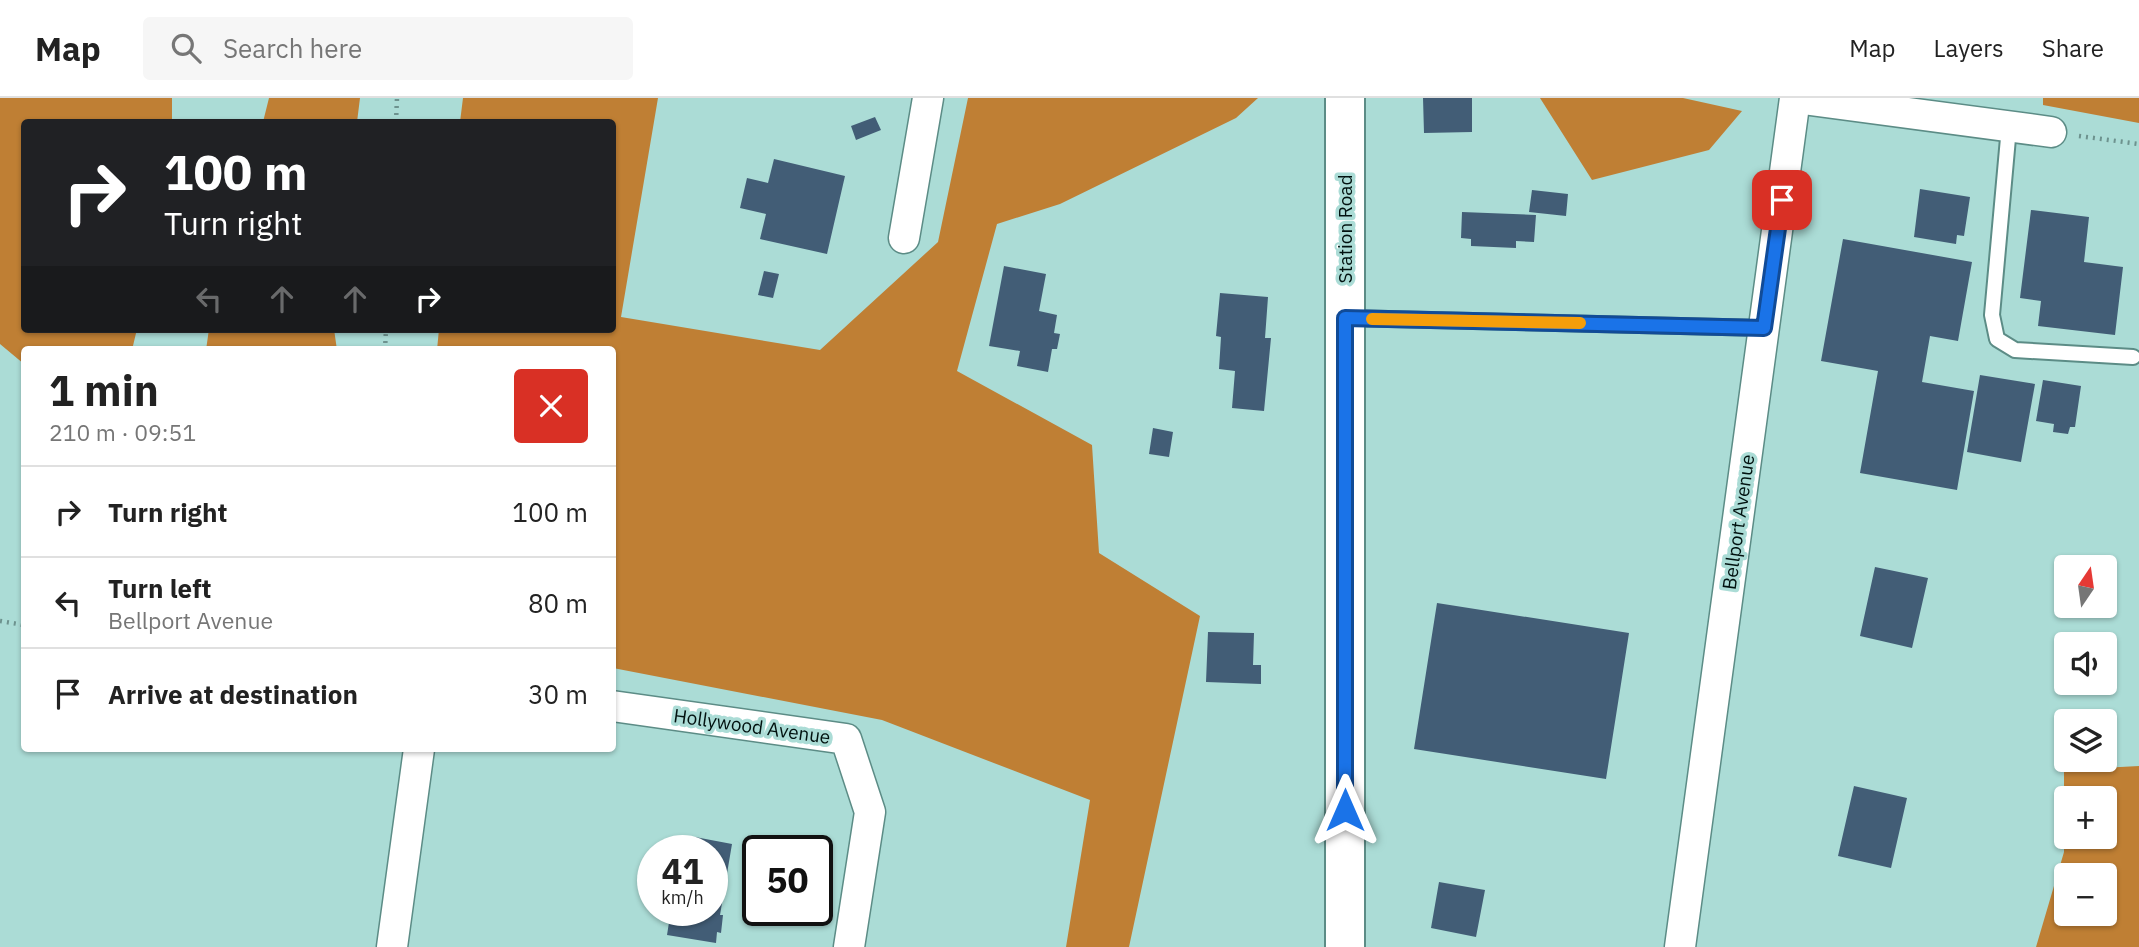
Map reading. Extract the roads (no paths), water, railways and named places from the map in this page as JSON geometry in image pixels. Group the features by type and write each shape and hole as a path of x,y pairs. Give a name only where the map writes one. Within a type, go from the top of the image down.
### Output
{"main road":[{"name":"Station Road","path":"1345,98 1345,947"}],"street":[{"path":"904,238 928,98"},
{"path":"1795,98 2051,132"},
{"name":"Bellport Avenue","path":"1680,947 1795,98"},
{"name":"Hollywood Avenue","path":"616,707 846,739 870,812 849,947"},
{"path":"392,947 419,752"}],"lane":[{"path":"2009,127 1992,315 1997,339 2015,350 2133,357"},
{"path":"1345,318 1764,328"}]}
